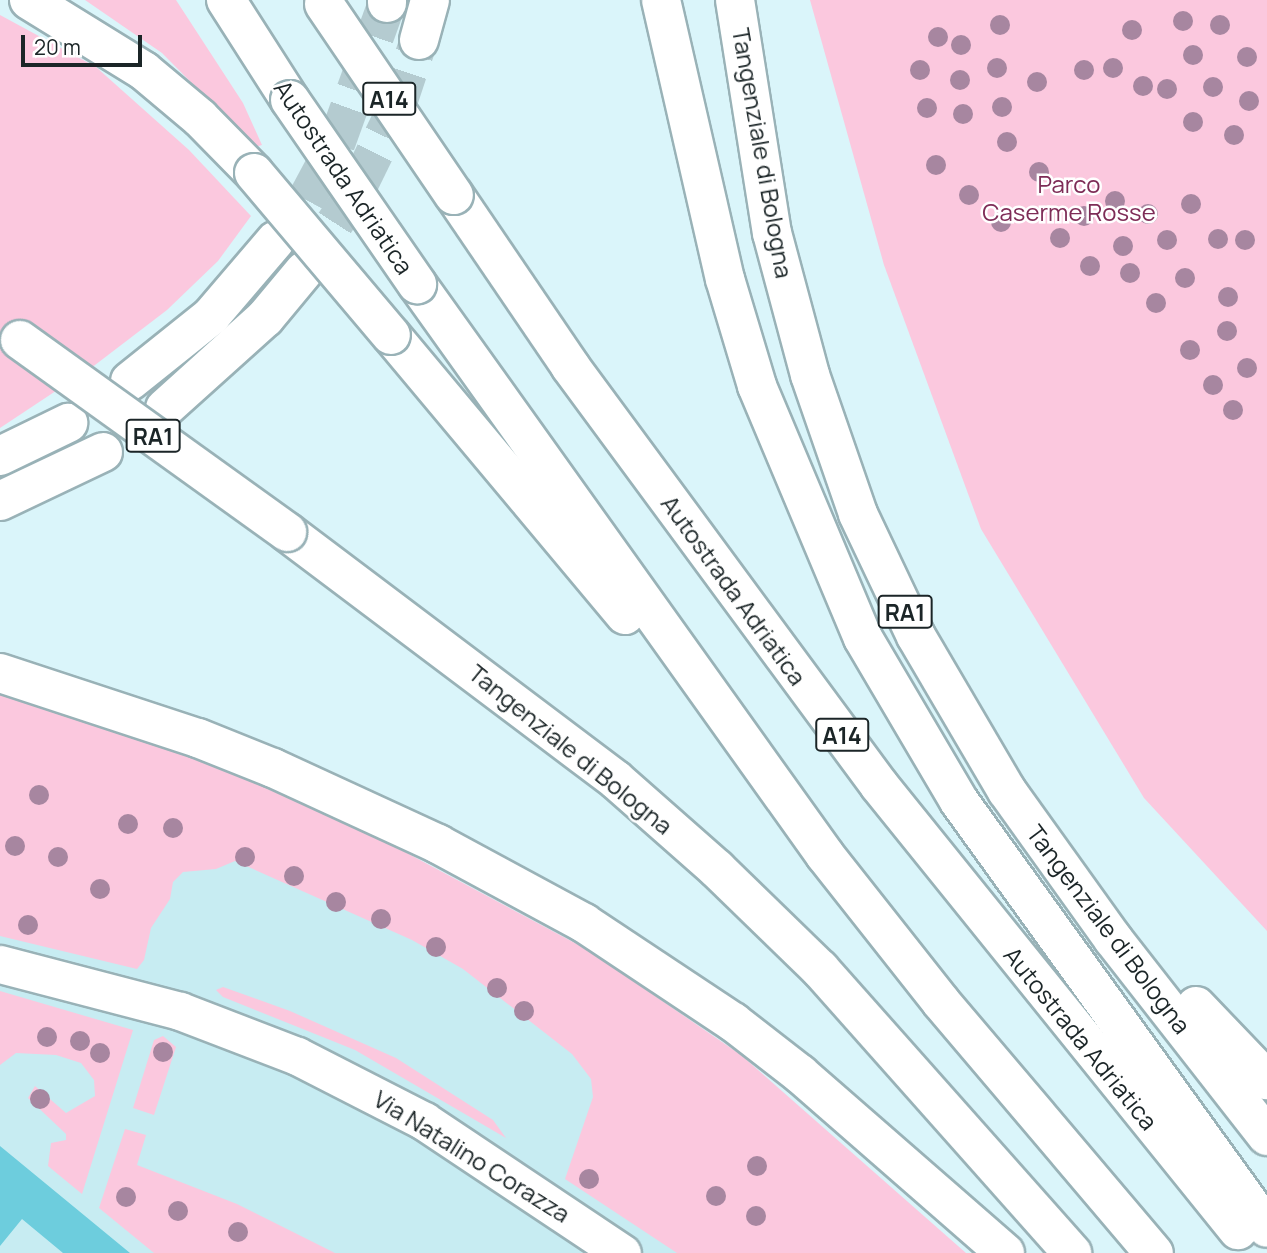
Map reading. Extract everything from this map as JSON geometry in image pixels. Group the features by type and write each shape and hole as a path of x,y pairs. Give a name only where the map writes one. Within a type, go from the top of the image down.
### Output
{"highway":[{"path":"29,0 144,72 200,118 254,173 825,855"},
{"name":"Autostrada Adriatica","path":"226,0 290,100 417,284 825,855 941,1002 1154,1253"},
{"path":"419,40 430,0"},
{"path":"661,0 698,172 757,386 863,638 959,801 1267,1228"},
{"name":"Tangenziale di Bologna","path":"735,0 772,233 810,375 858,514 905,612 1007,791 1113,939 1267,1136"},
{"name":"Autostrada Adriatica","path":"323,2 578,377 879,785 1258,1253"},
{"path":"130,381 211,316 275,241"},
{"path":"165,408 265,318 304,271"},
{"name":"Tangenziale di Bologna","path":"10,333 286,532 606,772 717,869 820,969 1072,1253"},
{"path":"0,456 68,423"},
{"path":"0,501 103,452"},
{"path":"0,673 198,738 273,768 438,844 584,923 733,1022 800,1074 1005,1253"},
{"path":"1007,791 1228,1043 1267,1080"}],"street":[{"name":"Via Natalino Corazza","path":"0,964 180,1011 298,1056 424,1121 622,1253"}],"shaded area":[{"path":"0,735 466,943 888,1253 0,1253"}],"green space":[{"path":"85,0 176,0 243,103 262,145 255,147 162,53"},
{"name":"Parco Caserme Rosse","path":"810,0 1267,0 1267,931 1144,798 981,529 884,265"},
{"path":"0,15 96,67 189,150 251,216 218,261 167,310 95,365 0,428"},
{"path":"0,694 189,757 336,815 588,950 741,1055 966,1253 677,1253 565,1179 593,1097 591,1079 572,1054 463,969 412,940 235,861 216,869 183,872 173,882 170,899 151,928 144,960 137,969 0,936"},
{"path":"223,987 290,1011 396,1058 493,1120 506,1138 355,1050 223,997 216,990"},
{"path":"0,991 133,1030 82,1194 48,1166 51,1143 66,1140 66,1134 28,1098 35,1086 66,1113 95,1096 94,1080 81,1063 56,1055 16,1053 0,1065"},
{"path":"163,1036 176,1047 154,1115 133,1108 154,1040"},
{"path":"125,1129 146,1135 137,1165 237,1204 335,1253 154,1253 99,1208"}],"building":[{"path":"0,1146 130,1253 63,1253 22,1219 0,1246"}],"tunnel":[{"path":"275,241 306,200 336,144 387,3"},
{"path":"304,271 358,187 396,109 419,40"}]}
